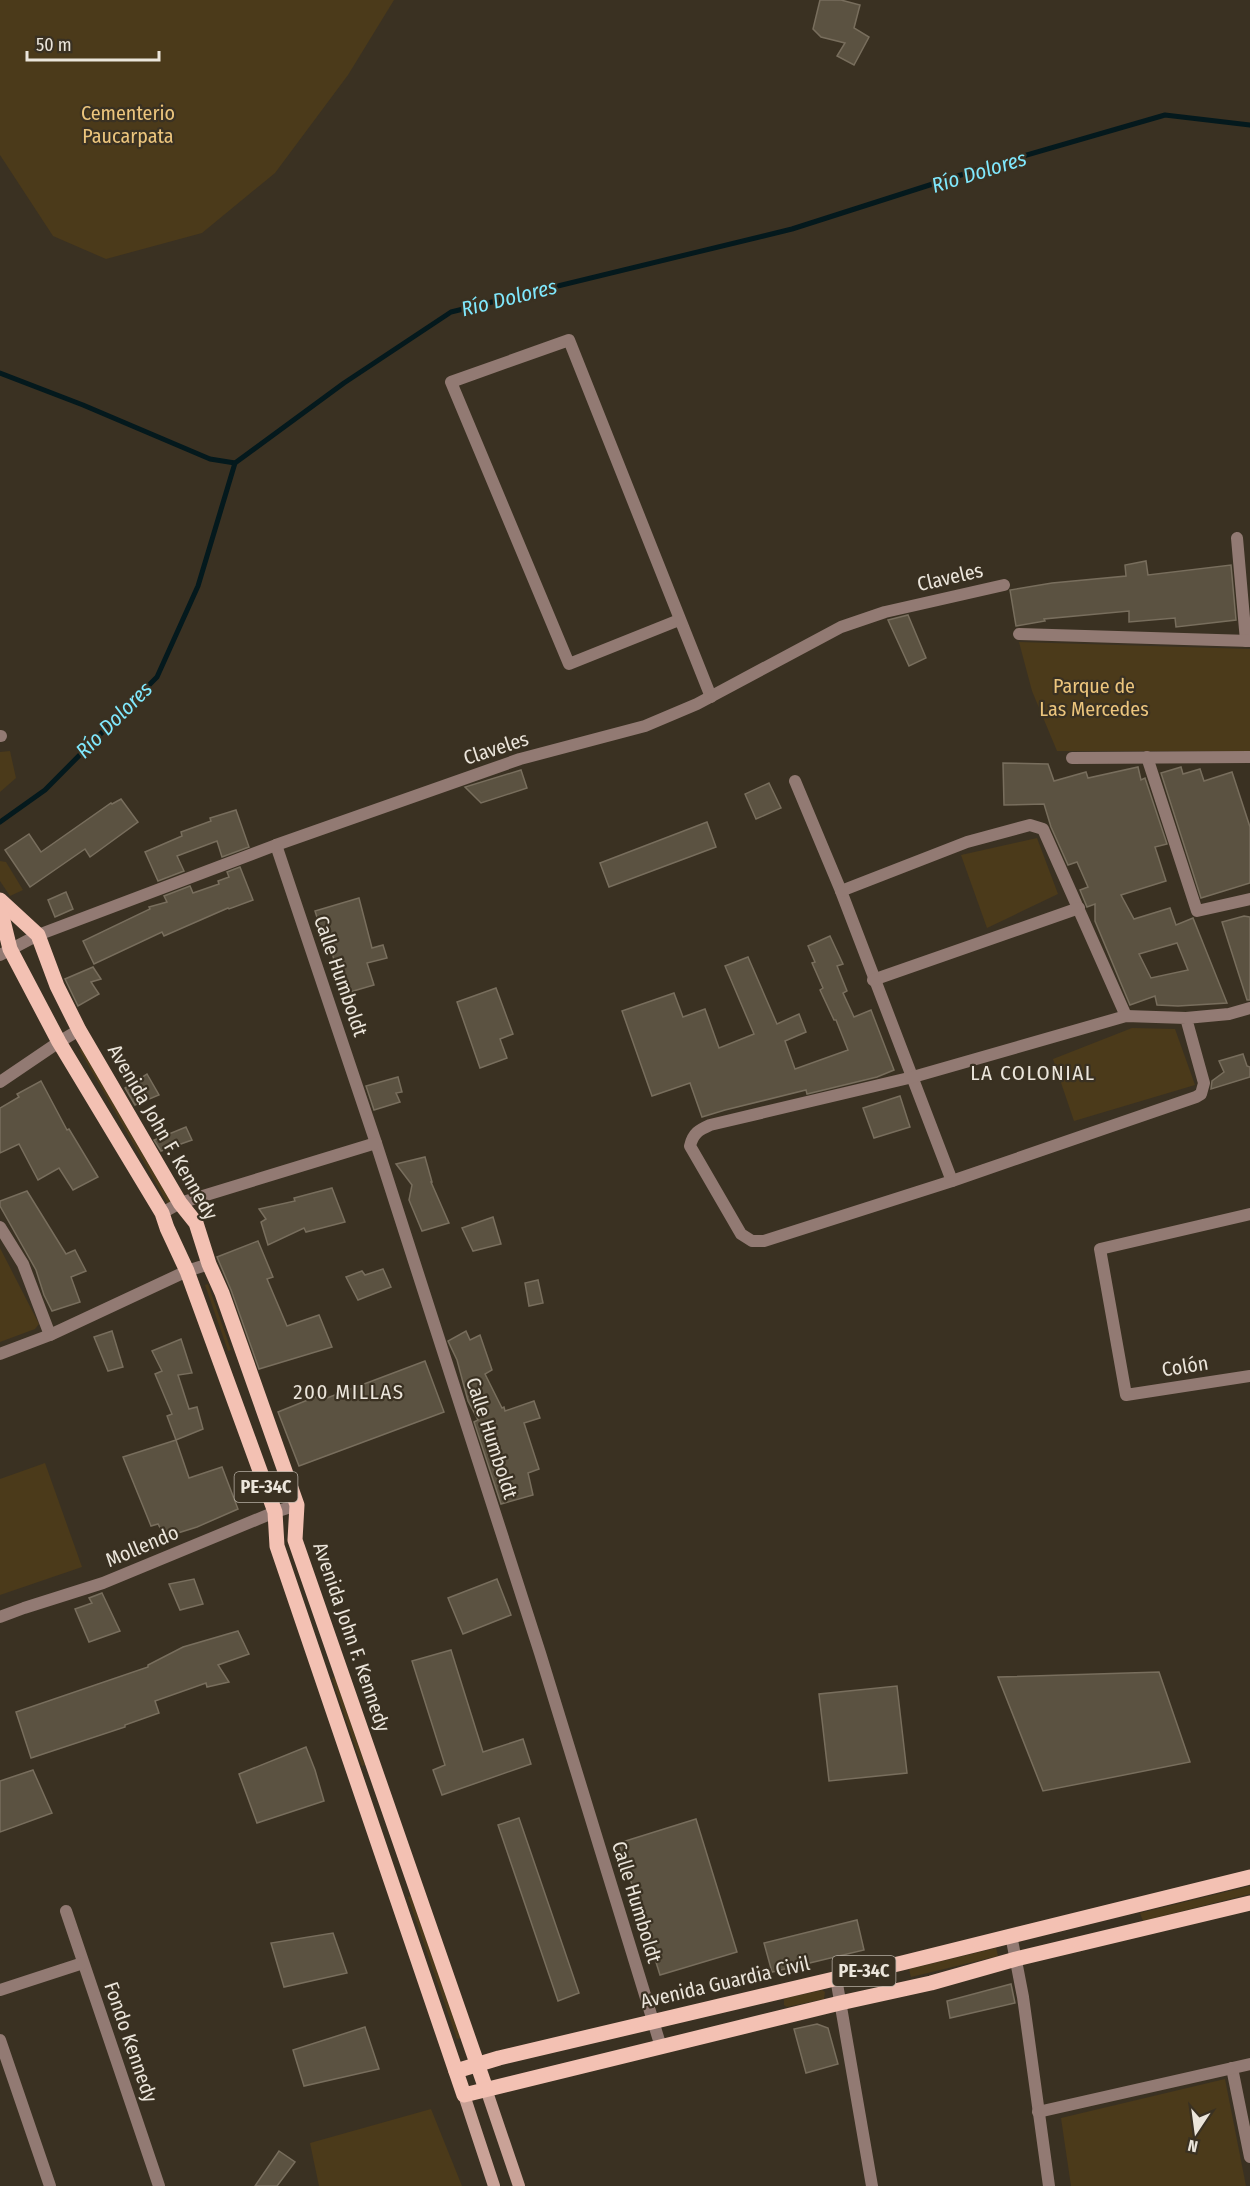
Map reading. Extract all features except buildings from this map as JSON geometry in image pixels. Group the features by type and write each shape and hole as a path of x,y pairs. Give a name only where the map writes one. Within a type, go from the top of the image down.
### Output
{"main road":[{"name":"Avenida John F. Kennedy","path":"0,900 38,935 57,986 79,1030 180,1203 196,1223 297,1505 295,1540 519,2186"},
{"name":"Avenida John F. Kennedy","path":"0,908 5,952 162,1212 187,1271 275,1512 277,1546 494,2186"},
{"path":"308,1637 327,1630"},
{"path":"358,1783 379,1778"},
{"path":"384,1861 405,1854"},
{"name":"Avenida Guardia Civil","path":"456,2071 653,2021 1250,1877"},
{"name":"PE-34C","path":"464,2095 931,1983 1016,1959 1250,1903"}],"street":[{"path":"679,620 569,664 451,382 569,340 711,697"},
{"path":"1019,634 1248,641 1237,538"},
{"name":"Claveles","path":"5,952 38,935 276,844 520,759 645,726 697,705 841,627 885,612 1004,585"},
{"path":"1072,758 1250,757"},
{"path":"1147,758 1197,911 1250,899"},
{"path":"795,781 841,891 873,980 952,1181"},
{"path":"841,891 967,842 1030,825 1043,830 1126,1016"},
{"name":"Calle Humboldt","path":"276,844 376,1143 540,1653 661,2047"},
{"path":"873,980 1078,908"},
{"path":"1186,1018 1204,1083 1201,1094 1098,1132 764,1241 752,1241 741,1234 690,1146 692,1138 698,1131 710,1125 913,1077 1126,1016 1186,1018 1229,1014 1250,1008"},
{"path":"0,1082 79,1030"},
{"path":"162,1212 180,1203 376,1143"},
{"name":"Colón","path":"1250,1214 1100,1249 1126,1395 1250,1376"},
{"path":"0,1227 23,1264 50,1335"},
{"path":"0,1354 50,1335 187,1271 209,1264"},
{"name":"Mollendo","path":"0,1617 103,1583 297,1505"},
{"name":"Fondo Kennedy","path":"66,1911 159,2186"},
{"path":"1011,1935 1049,2186"},
{"path":"0,1990 83,1963"},
{"path":"836,1978 872,2186"},
{"path":"0,2040 50,2186"},
{"path":"1038,2112 1250,2064"},
{"path":"1232,2068 1250,2157"}],"green space":[{"name":"Cementerio Paucarpata","path":"0,0 394,0 348,75 275,173 202,233 106,259 53,236 0,155"},
{"name":"Parque de Las Mercedes","path":"1019,642 1250,649 1250,751 1057,751 1032,691"},
{"path":"10,751 16,778 0,792 0,752"},
{"path":"1037,838 1058,894 987,928 961,855"},
{"path":"0,861 6,862 23,890 10,896 0,881"},
{"path":"1132,1028 1175,1029 1195,1085 1074,1121 1053,1059"},
{"path":"84,1048 172,1202 168,1204 79,1049"},
{"path":"0,1248 39,1324 35,1329 0,1342"},
{"path":"208,1284 231,1350 228,1351 205,1285"},
{"path":"45,1463 82,1567 0,1595 0,1479"},
{"path":"335,1677 365,1765 362,1766 332,1678"},
{"path":"1250,1886 1250,1894 1143,1921 1140,1913"},
{"path":"411,1896 461,2038 457,2039 408,1897"},
{"path":"996,1948 998,1956 911,1977 909,1969"},
{"path":"822,1990 825,1992 824,1999 787,2007 784,2005 786,1998"},
{"path":"1225,2079 1246,2186 1071,2186 1061,2118"},
{"path":"431,2109 462,2186 319,2186 310,2143"}],"waterway":[{"name":"Río Dolores","path":"0,822 45,790 157,677 198,586 235,463 344,383 451,312 792,229 989,166 1165,115 1250,125"},
{"path":"0,373 83,405 210,459 235,463"}],"district":[{"name":"LA COLONIAL","path":"1033,1073"},
{"name":"200 MILLAS","path":"349,1392"}]}
